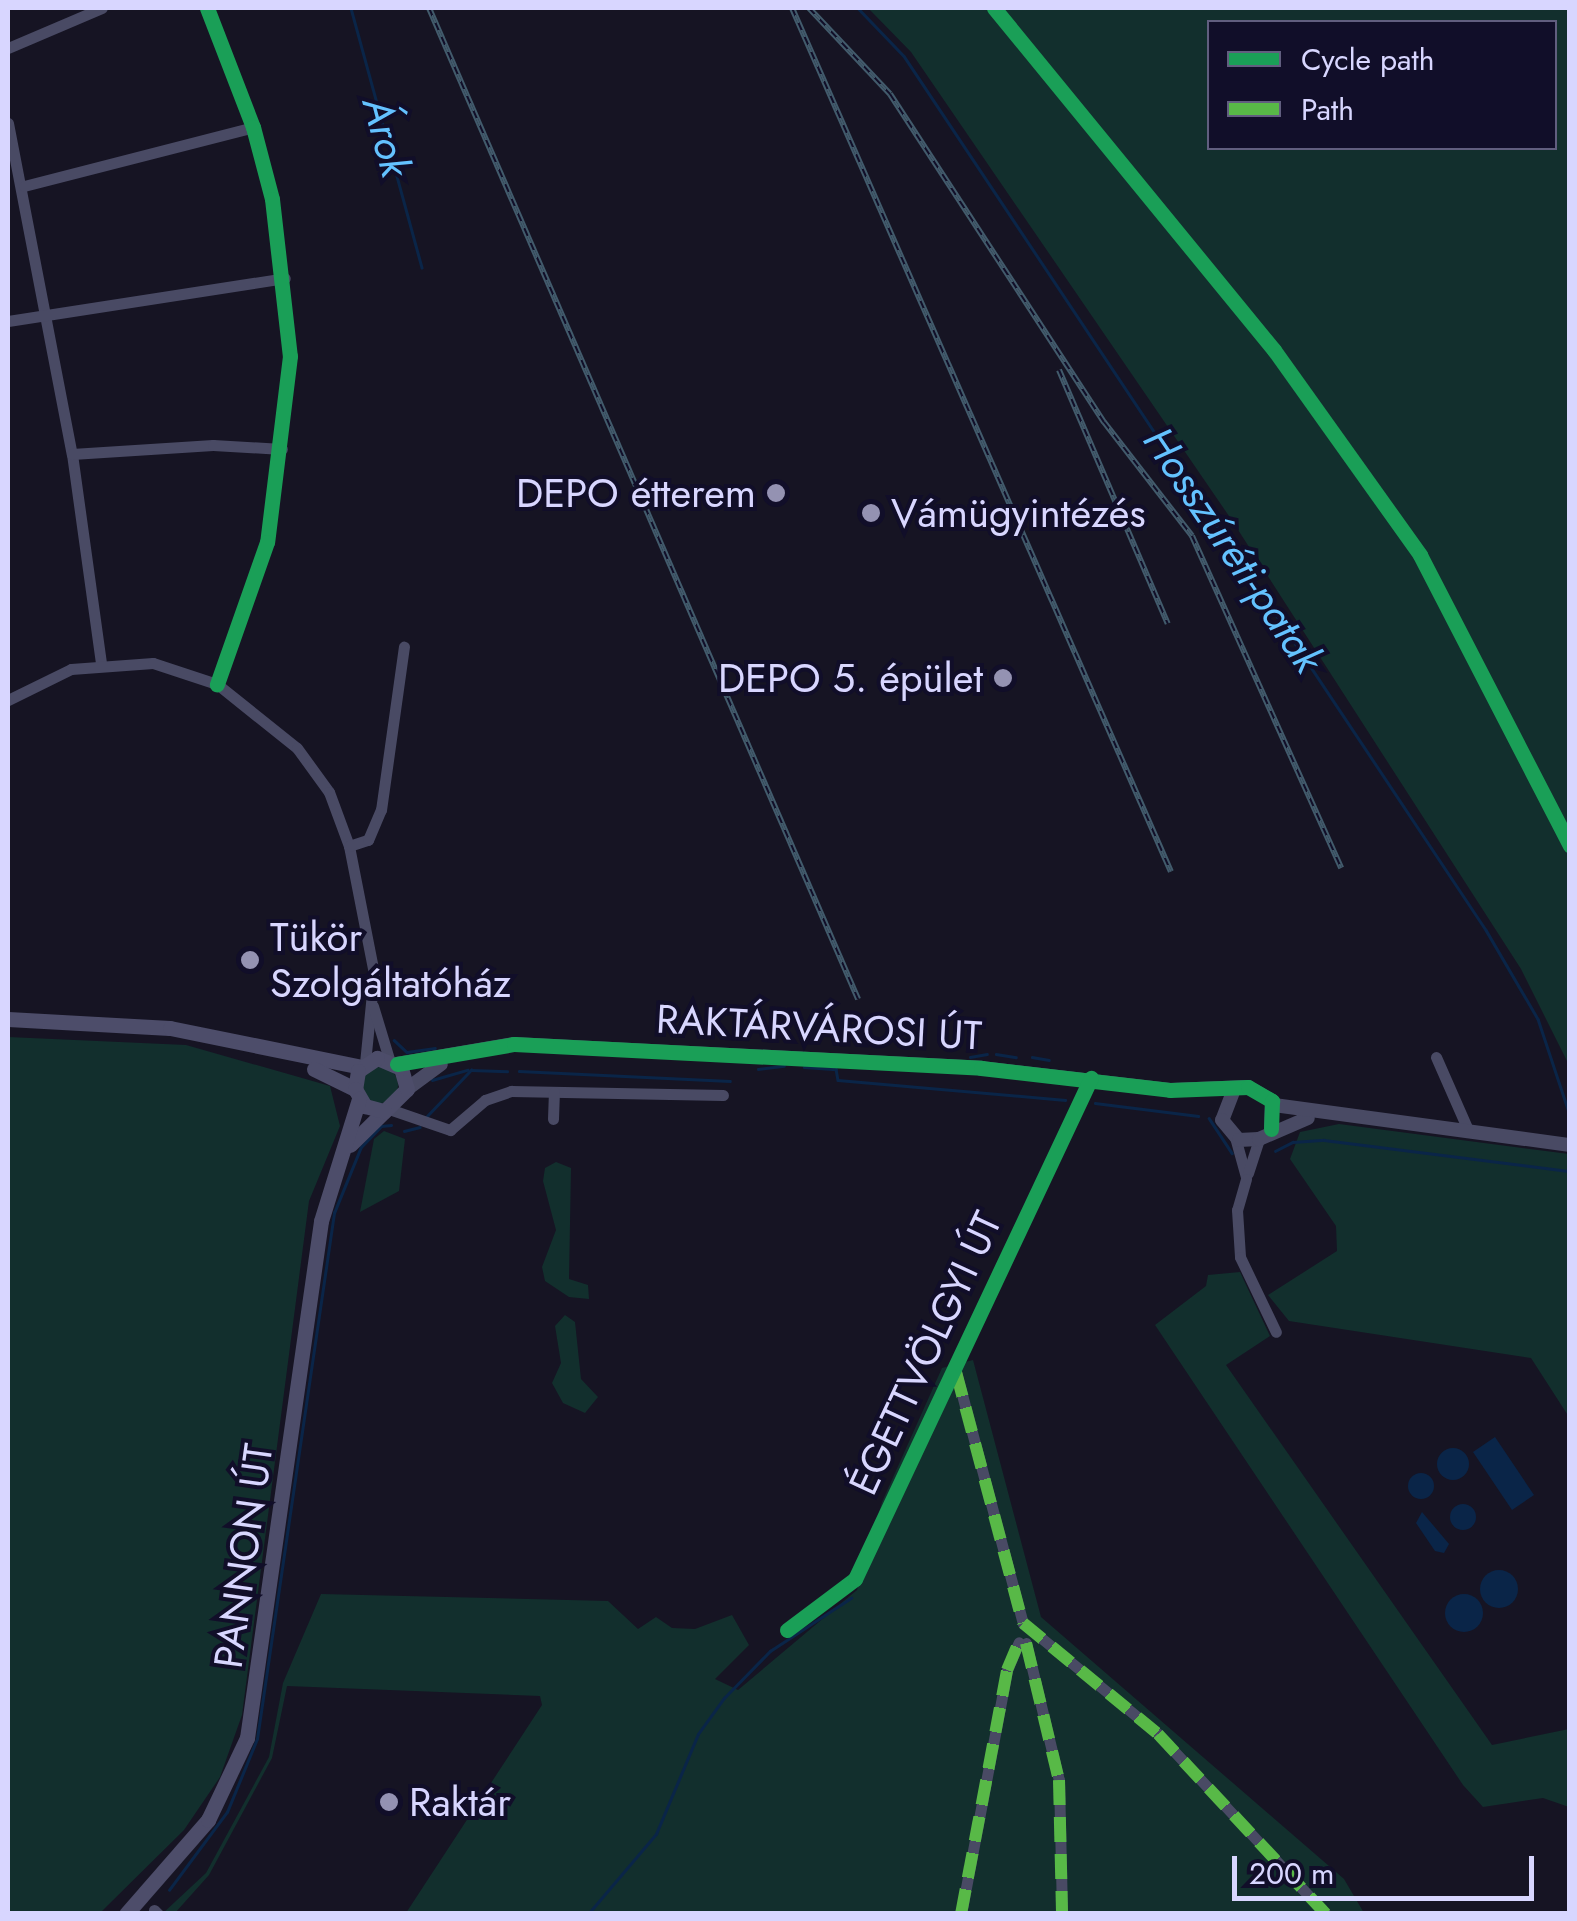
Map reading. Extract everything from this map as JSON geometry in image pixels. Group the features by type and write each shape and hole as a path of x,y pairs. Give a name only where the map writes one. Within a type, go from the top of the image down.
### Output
{"main road":[{"path":"8,1019 170,1028 254,1048 386,1110"},
{"name":"RAKTÁRVÁROSI ÚT","path":"254,1048 363,1065 393,1061"},
{"path":"393,1061 406,1092"},
{"path":"357,1094 363,1065"},
{"name":"RAKTÁRVÁROSI ÚT","path":"386,1110 406,1092"},
{"name":"PANNON ÚT","path":"126,1914 208,1820 247,1738 321,1221 357,1094"},
{"name":"PANNON ÚT","path":"335,1170 360,1131 386,1110"}],"street":[{"path":"8,48 102,8"},
{"path":"206,8 253,127 285,278 290,356 282,449 267,542 217,684"},
{"path":"994,8 1261,335 1420,554 1570,846"},
{"path":"8,124 24,186 72,454 101,662"},
{"path":"24,186 253,127"},
{"path":"8,321 285,278"},
{"path":"72,454 213,444 282,449"},
{"path":"349,846 368,840 381,810 404,647"},
{"path":"8,700 52,675 101,662 153,663 217,684 305,756 334,802 349,846 374,973 363,1065"},
{"path":"372,1004 393,1061"},
{"name":"RAKTÁRVÁROSI ÚT","path":"393,1061 514,1044 1091,1078 1170,1090 1258,1089 1274,1105 1567,1145"},
{"name":"RAKTÁRVÁROSI ÚT","path":"406,1092 422,1073 464,1052"},
{"path":"1436,1057 1470,1132"},
{"name":"ÉGETTVÖLGYI ÚT","path":"787,1630 851,1584 943,1383 956,1372 960,1350 1091,1078"},
{"name":"RAKTÁRVÁROSI ÚT","path":"1170,1090 1201,1099 1221,1114"},
{"path":"406,1092 419,1121"},
{"path":"552,1119 554,1092"},
{"path":"1233,1092 1221,1114 1234,1138 1246,1177 1259,1139 1234,1138"},
{"path":"386,1110 450,1130 494,1095 723,1095"},
{"path":"1271,1129 1274,1105"},
{"name":"RAKTÁRVÁROSI ÚT","path":"1259,1139 1271,1129 1352,1114"},
{"path":"1246,1179 1237,1210 1240,1257 1276,1332"},
{"path":"956,1372 1028,1627 1158,1734 1326,1914"},
{"path":"1028,1627 1014,1632 1023,1642 1059,1780 1062,1914"},
{"path":"961,1914 1007,1670 1023,1642"}],"green space":[{"path":"868,8 1569,8 1569,1065 1521,969 1231,519 911,52"},
{"path":"8,1037 186,1045 330,1086 340,1126 309,1201 242,1715 220,1777 184,1830 100,1913 8,1913"},
{"path":"380,1067 393,1072 398,1085 393,1098 380,1103 367,1098 362,1085 367,1072"},
{"path":"1339,1124 1569,1154 1569,1417 1531,1358 1289,1321 1268,1295 1337,1251 1336,1226 1290,1159 1300,1132"},
{"path":"384,1131 405,1139 399,1191 360,1212 374,1139"},
{"path":"556,1162 571,1168 569,1279 588,1285 589,1299 569,1297 545,1281 542,1267 556,1230 543,1181 545,1168"},
{"path":"1240,1272 1270,1336 1226,1365 1492,1745 1569,1729 1569,1807 1543,1798 1483,1807 1463,1785 1155,1325 1206,1286 1208,1275"},
{"path":"565,1315 575,1322 581,1379 598,1397 585,1413 563,1403 552,1383 561,1363 555,1326"},
{"path":"973,1360 1041,1617 1344,1879 1364,1913 406,1913 542,1705 540,1696 287,1686 272,1758 209,1875 175,1913 162,1914 206,1873 269,1757 283,1683 321,1594 608,1601 638,1629 656,1617 672,1628 695,1629 732,1615 749,1645 715,1679 738,1690 857,1590 882,1502 942,1368"}],"water":[{"path":"1495,1437 1534,1495 1512,1510 1473,1452"},
{"path":"1453,1448 1464,1453 1469,1464 1464,1475 1453,1480 1442,1475 1437,1464 1442,1453"},
{"path":"1421,1473 1431,1476 1431,1496 1421,1499 1411,1496 1408,1486 1411,1476"},
{"path":"1463,1504 1472,1508 1476,1517 1472,1526 1463,1530 1454,1526 1450,1517 1454,1508"},
{"path":"1422,1512 1449,1544 1444,1553 1435,1551 1416,1523"},
{"path":"1499,1570 1512,1576 1518,1589 1512,1602 1499,1608 1486,1602 1480,1589 1486,1576"},
{"path":"1464,1594 1477,1600 1483,1613 1477,1626 1464,1632 1451,1626 1445,1613 1451,1600"}],"waterway":[{"name":"Árok","path":"351,8 422,267"},
{"name":"Hosszúréti-patak","path":"858,8 904,56 1486,930 1538,1019 1570,1115"},
{"path":"394,1040 407,1052 435,1048"},
{"path":"970,1057 987,1054"},
{"path":"996,1054 1016,1057"},
{"path":"1032,1057 1049,1060"},
{"path":"758,1069 784,1066"},
{"path":"804,1067 836,1069 838,1080 1065,1100"},
{"path":"432,1080 468,1070"},
{"path":"427,1116 471,1070 507,1071"},
{"path":"519,1071 730,1081"},
{"path":"1095,1103 1198,1116"},
{"path":"1209,1118 1232,1153"},
{"path":"169,1890 227,1812 257,1739 334,1213 361,1147 381,1126 391,1125"},
{"path":"404,1131 420,1127"},
{"path":"1275,1151 1293,1142 1324,1140 1570,1171"},
{"path":"588,1914 656,1834 698,1734 724,1698 770,1651 851,1598"}],"railway":[{"path":"429,8 858,999"},
{"path":"792,8 1171,872"},
{"path":"809,8 890,94 1104,422 1192,536 1341,868"},
{"path":"1059,370 1168,624"}],"marked path":[{"path":"956,1372 1023,1623"},
{"path":"1023,1623 1158,1734 1326,1914"},
{"path":"961,1914 1007,1670 1019,1642"},
{"path":"1026,1643 1059,1780 1062,1914"}],"cycle path":[{"path":"207,8 253,127 272,199 290,356 267,542 217,684"},
{"path":"994,8 1274,350 1420,555 1570,846"},
{"path":"397,1064 514,1044 981,1068 1170,1090 1248,1087 1272,1101 1271,1129"},
{"path":"787,1630 855,1579 1091,1078"}],"place":[{"name":"DEPO étterem","path":"776,493"},
{"name":"Vámügyintézés","path":"871,513"},
{"name":"DEPO 5. épület","path":"1003,678"},
{"name":"Tükör Szolgáltatóház","path":"250,960"},
{"name":"Raktár","path":"389,1802"}]}
